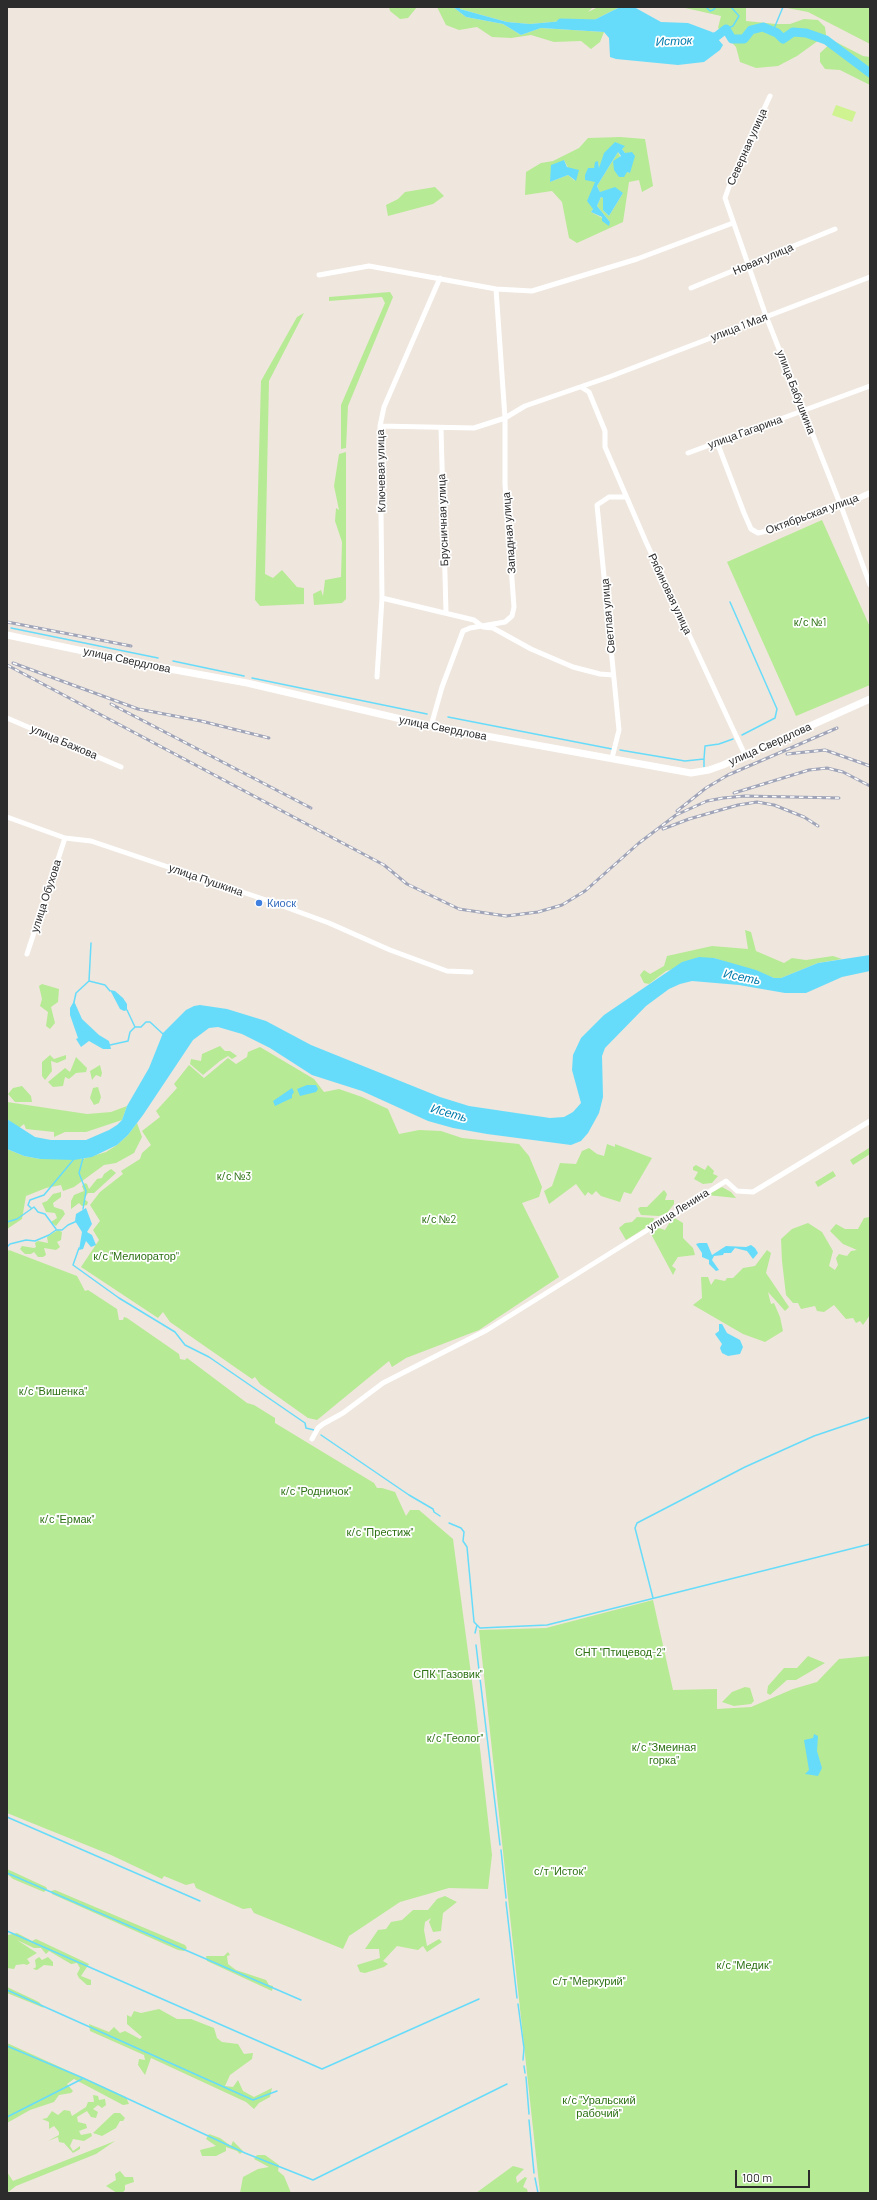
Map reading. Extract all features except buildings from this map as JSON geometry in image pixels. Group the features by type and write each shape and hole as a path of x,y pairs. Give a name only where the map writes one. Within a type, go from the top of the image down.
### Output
{"main road":[{"name":"улица Свердлова","path":"7,635 164,668 248,683 431,726 691,773 709,770 870,699"}],"street":[{"name":"Северная улица","path":"725,198 731,181 770,96"},
{"name":"улица Бабушкина","path":"725,198 766,316 841,506 870,585"},
{"path":"319,275 369,266 496,289 532,291 637,259 733,223"},
{"name":"Новая улица","path":"691,288 748,266 835,229"},
{"name":"улица 1 Мая","path":"380,426 474,428 504,418 525,406 609,377 870,277"},
{"name":"Ключевая улица","path":"377,677 382,598 380,426 384,407 440,278"},
{"name":"Западная улица","path":"431,726 460,636 466,629 505,622 512,616 514,607 505,484 504,418 496,289"},
{"name":"улица Гагарина","path":"688,453 803,412 870,386"},
{"name":"Рябиновая улица","path":"581,387 589,392 606,431 605,447 626,497 745,755"},
{"name":"Брусничная улица","path":"440,428 446,612"},
{"name":"Октябрьская улица","path":"717,442 744,514 751,529 758,533 776,529 841,506 870,493"},
{"name":"Светлая улица","path":"612,758 618,730 597,505 609,497 626,497"},
{"path":"382,598 446,612 474,620 483,626 493,628 531,649 572,666 600,674 613,675"},
{"name":"улица Бажова","path":"7,718 121,766"},
{"name":"улица Пушкина","path":"7,817 65,838 92,841 269,901 329,923 390,950 447,971 471,972"},
{"name":"улица Обухова","path":"26,954 65,838"},
{"name":"улица Ленина","path":"312,1439 318,1428 323,1424 343,1413 383,1383 487,1330 726,1181 737,1191 753,1192 870,1121"}],"green space":[{"path":"389,7 417,7 408,18 400,19 390,11"},
{"path":"437,7 453,7 466,17 503,24 521,35 541,28 604,32 600,42 591,49 581,41 554,42 531,35 511,38 492,37 477,27 459,30 446,25"},
{"path":"460,7 593,7 588,12 598,7 620,7 584,25 563,21 530,24 507,22 460,9"},
{"path":"681,7 746,7 746,21 776,24 790,24 804,19 818,20 825,27 826,35 797,56 778,66 756,68 740,62 736,47 718,28 721,16"},
{"path":"782,7 870,7 870,44 808,12"},
{"path":"836,42 863,56 870,57 870,85 840,70 825,69 820,62 820,53 831,43"},
{"path":"836,105 856,112 852,122 832,115"},
{"path":"620,137 645,139 653,186 642,192 639,180 629,182 623,222 577,243 569,238 562,202 552,191 525,195 526,172 541,163 553,161 579,148 588,138","holes":["624,147 622,149 625,153 630,173 627,172 618,152","617,153 597,186 600,192 623,193 609,216 603,210 603,198 601,197 597,206 610,222 591,212 593,209 598,161 599,170","564,160 575,181 568,175 550,182"]},
{"path":"435,187 444,196 433,204 388,216 386,205 398,199 405,192"},
{"path":"390,292 393,297 348,406 346,448 341,449 341,405 385,303 382,297 329,301 329,297"},
{"path":"304,313 269,381 265,574 273,578 282,570 297,587 304,588 304,604 260,606 255,600 261,381 297,317"},
{"path":"346,452 346,599 342,603 314,605 313,594 321,590 323,596 325,580 341,577 342,542 335,521 336,508 339,510 334,486 339,454"},
{"name":"к/с №1","path":"822,520 870,627 870,685 796,716 727,562"},
{"path":"745,930 751,932 756,951 784,963 792,958 806,960 833,956 842,959 818,963 781,978 774,978 714,958 666,971 649,984 644,983 640,975 644,970 650,974 664,966 667,956 712,946 748,949"},
{"path":"42,984 59,989 58,1002 51,1007 55,1023 50,1029 46,1026 48,1012 40,1006 42,999 39,986"},
{"path":"220,1046 225,1051 230,1051 237,1056 232,1059 228,1056 203,1075 190,1064 191,1059 201,1061 202,1054"},
{"path":"260,1047 314,1079 324,1092 339,1089 362,1097 388,1109 399,1134 419,1130 441,1131 462,1138 519,1144 529,1156 542,1187 539,1197 522,1203 559,1277 479,1330 406,1358 392,1367 389,1361 317,1420 308,1418 260,1384 255,1377 252,1379 170,1322 163,1312 158,1318 81,1267 99,1240 93,1230 100,1221 90,1205 100,1192 123,1174 121,1171 140,1159 142,1153 151,1145 142,1131 160,1117 156,1111 177,1088 174,1084 189,1065 204,1078 228,1058 236,1064 247,1057 248,1052"},
{"path":"50,1055 54,1059 66,1055 66,1059 57,1063 51,1061 52,1071 45,1080 42,1076 42,1062"},
{"path":"76,1057 87,1068 86,1072 76,1073 69,1079 65,1077 63,1086 53,1087 48,1082 65,1068 70,1072"},
{"path":"100,1065 102,1073 101,1077 96,1075 92,1080 90,1071"},
{"path":"22,1086 31,1096 32,1102 15,1102 8,1094 13,1088"},
{"path":"98,1087 101,1097 99,1103 94,1105 90,1098 93,1088"},
{"path":"7,1102 87,1114 111,1112 127,1106 122,1120 86,1132 65,1132 54,1137 54,1132 26,1129 24,1124 19,1128 7,1119"},
{"path":"137,1123 142,1137 134,1153 116,1163 104,1165 74,1187 63,1191 61,1185 46,1188 26,1196 22,1219 7,1229 7,1149 24,1156 40,1159 83,1159 106,1152 117,1145 128,1135"},
{"path":"607,1144 615,1147 615,1144 652,1158 631,1194 624,1192 620,1202 601,1196 596,1191 592,1195 588,1192 585,1196 576,1184 549,1204 544,1191 552,1186 560,1163 576,1164 582,1151 589,1148 597,1154 604,1156"},
{"path":"869,1148 870,1154 853,1165 850,1160"},
{"path":"696,1165 705,1170 708,1165 714,1171 713,1174 718,1176 712,1183 703,1184 694,1179 698,1172 693,1170 693,1167"},
{"path":"111,1169 116,1173 94,1193 88,1193 84,1199 88,1202 87,1205 82,1206 79,1203 71,1209 71,1201 74,1195 84,1191 82,1186 85,1183 89,1189 97,1179 102,1178 104,1174"},
{"path":"833,1171 836,1176 818,1187 815,1182"},
{"path":"722,1187 731,1192 736,1198 707,1195"},
{"path":"664,1190 667,1194 665,1200 674,1200 674,1204 667,1213 659,1216 641,1215 638,1209 640,1207 647,1207"},
{"path":"61,1192 61,1197 53,1203 54,1207 63,1210 65,1214 56,1226 51,1222 57,1218 55,1213 46,1212 42,1203 47,1201 53,1194"},
{"path":"637,1217 654,1218 653,1223 626,1240 619,1228 625,1223 632,1222"},
{"path":"673,1217 683,1223 683,1238 693,1248 695,1255 678,1257 672,1266 676,1269 673,1275 651,1234 656,1227 665,1230"},
{"path":"870,1217 870,1315 863,1325 860,1321 856,1323 853,1318 846,1319 834,1305 824,1312 817,1311 815,1306 801,1309 798,1303 793,1303 786,1295 781,1239 792,1229 808,1223 822,1232 833,1251 829,1266 835,1270 838,1265 836,1258 839,1254 847,1256 851,1251 857,1250 843,1244 830,1231 836,1224 845,1229 858,1229 864,1218"},
{"path":"58,1230 62,1232 61,1240 57,1242 60,1247 56,1250 44,1248 46,1255 43,1257 38,1257 34,1252 31,1254 25,1254 20,1249 22,1246 34,1248 36,1247 35,1243 38,1241 48,1243 47,1237"},
{"path":"9,1250 77,1276 85,1291 88,1290 117,1309 119,1320 123,1320 124,1317 127,1318 179,1354 180,1359 185,1360 187,1358 247,1403 254,1405 275,1418 275,1423 374,1483 377,1488 395,1492 406,1516 410,1510 419,1510 453,1539 475,1704 492,1855 488,1889 449,1888 400,1902 349,1936 343,1949 254,1913 251,1908 243,1909 218,1898 196,1888 194,1883 186,1885 164,1876 162,1879 111,1855 7,1813 7,1252"},
{"path":"767,1250 771,1253 766,1273 789,1307 785,1311 768,1292 771,1304 774,1303 780,1317 783,1331 765,1342 743,1334 693,1305 702,1298 701,1277 708,1277 711,1285 715,1279 725,1281 727,1278 733,1278 743,1268 755,1266"},
{"path":"653,1600 673,1690 717,1689 717,1709 751,1707 793,1689 817,1682 839,1659 870,1656 870,2193 540,2193 479,1630 546,1628"},
{"path":"808,1656 825,1663 796,1680 787,1680 770,1695 767,1693 768,1686 784,1668 797,1668"},
{"path":"745,1687 750,1688 754,1701 751,1704 734,1706 722,1702 732,1692"},
{"path":"7,1869 46,1887 47,1889 44,1892 13,1879 7,1874"},
{"path":"55,1890 185,1945 187,1948 184,1951 178,1950 52,1894 51,1891"},
{"path":"445,1896 457,1902 443,1913 441,1931 433,1932 429,1922 431,1918 425,1922 424,1930 427,1946 439,1939 442,1942 427,1952 423,1946 418,1950 397,1946 383,1961 388,1964 384,1967 365,1973 360,1972 357,1965 380,1958 379,1949 365,1949 378,1930 386,1929 391,1922 402,1920 413,1910 428,1910 437,1899"},
{"path":"17,1933 32,1941 36,1939 89,1964 81,1976 91,1980 91,1985 87,1985 79,1978 77,1974 80,1968 77,1963 71,1964 49,1951 46,1954 41,1948 34,1948 17,1940 37,1953 27,1959 30,1963 27,1965 16,1965 14,1969 7,1968 8,1935"},
{"path":"228,1952 230,1955 227,1956 228,1964 236,1970 266,1980 269,1985 273,1986 272,1991 207,1961 206,1956 224,1956"},
{"path":"39,1957 42,1960 48,1957 53,1962 53,1966 44,1965 37,1970 33,1969 36,1967 35,1960"},
{"path":"7,1987 39,2002 44,2008 7,1993"},
{"path":"159,2009 177,2019 191,2019 214,2028 217,2038 222,2042 238,2044 244,2054 253,2053 252,2059 230,2075 225,2086 233,2087 238,2080 243,2091 254,2097 272,2088 270,2097 259,2103 254,2109 246,2102 151,2058 145,2075 138,2065 139,2059 145,2060 144,2055 90,2031 89,2024 109,2032 114,2027 120,2033 125,2031 140,2039 142,2037 127,2024 127,2015 131,2017 134,2011 141,2013"},
{"path":"7,2043 126,2097 129,2104 123,2105 74,2079 67,2084 73,2091 71,2093 59,2095 54,2102 30,2110 7,2123"},
{"path":"93,2095 98,2096 99,2100 105,2099 106,2105 102,2108 98,2105 93,2109 98,2112 96,2118 91,2117 87,2111 77,2117 78,2122 86,2124 87,2128 79,2131 81,2135 91,2133 92,2136 84,2141 73,2139 70,2146 73,2151 80,2146 80,2149 73,2153 64,2143 59,2142 58,2137 48,2141 59,2135 59,2132 54,2126 49,2129 49,2122 42,2119 47,2118 52,2111 58,2115 64,2110 70,2111 72,2116 86,2107 88,2102 94,2102"},
{"path":"114,2113 120,2113 125,2118 123,2121 120,2121 116,2128 102,2136 93,2133"},
{"path":"209,2134 220,2138 231,2146 233,2141 243,2151 240,2154 237,2151 226,2147 226,2151 216,2156 202,2156 200,2150 216,2146 206,2139"},
{"path":"115,2141 96,2154 16,2186 7,2193 7,2172 13,2181"},
{"path":"257,2155 265,2155 279,2165 278,2171 284,2176 291,2193 240,2193 243,2177 258,2169 269,2167 254,2159"},
{"path":"513,2166 524,2169 516,2177 517,2183 525,2177 527,2178 523,2187 527,2189 528,2193 476,2193"},
{"path":"120,2171 125,2177 133,2177 134,2182 125,2185 125,2190 122,2193 117,2193 106,2186 116,2180 115,2174"}],"water":[{"path":"453,7 460,7 460,9 507,22 530,24 563,21 584,25 620,7 634,7 661,22 688,23 712,32 723,45 720,50 704,62 678,65 616,59 610,57 609,38 604,32 541,28 521,35 503,24 466,17"},
{"path":"615,142 625,146 622,149 625,153 632,152 635,156 630,173 627,172 624,177 619,177 614,170 613,161 621,156 618,152 597,186 600,192 615,187 623,193 609,216 603,210 603,198 601,197 597,206 610,222 609,226 602,221 602,217 591,212 593,209 587,201 595,182 585,180 585,175 588,168 594,168 595,162 598,161 599,168 604,153"},
{"path":"564,160 567,167 579,170 576,181 568,175 550,182 551,165"},
{"name":"Исеть","path":"870,955 870,971 842,977 806,993 785,993 739,985 692,981 669,989 646,1006 605,1048 602,1056 603,1097 599,1113 588,1133 581,1141 571,1145 487,1134 453,1128 428,1121 362,1091 312,1075 270,1048 242,1034 218,1027 209,1028 193,1040 143,1115 128,1135 117,1145 92,1157 74,1160 40,1159 24,1156 7,1149 7,1119 35,1137 51,1140 86,1140 117,1125 122,1120 127,1106 149,1068 163,1033 186,1010 194,1006 200,1005 227,1009 266,1021 311,1045 440,1097 469,1106 550,1118 564,1117 573,1112 581,1103 572,1070 573,1055 581,1038 604,1015 682,962 699,957 714,958 756,970 774,978 781,978 818,963"},
{"path":"110,990 115,991 123,998 127,1004 127,1010 124,1011 120,1009"},
{"path":"74,1001 82,1019 99,1035 109,1041 111,1049 103,1049 89,1041 81,1047 76,1039 78,1038 70,1015 70,1008"},
{"path":"307,1085 316,1085 318,1089 316,1092 300,1096 297,1089"},
{"path":"292,1088 294,1092 292,1098 275,1106 273,1101"},
{"path":"86,1208 92,1224 87,1232 92,1235 96,1245 91,1247 86,1241 83,1249 79,1250 82,1232 75,1221 76,1214"},
{"path":"707,1243 712,1255 726,1246 746,1247 751,1245 758,1253 753,1259 747,1251 735,1248 731,1253 724,1253 723,1255 714,1256 712,1260 719,1270 716,1271 709,1264 709,1260 702,1257 702,1253 696,1244"},
{"path":"719,1324 722,1324 727,1333 740,1340 743,1347 740,1354 728,1356 722,1353 720,1348 722,1344 715,1334 719,1331"},
{"path":"814,1734 818,1736 817,1751 822,1768 818,1776 805,1774 809,1770 804,1740 813,1738"}],"waterway":[{"path":"706,7 710,11 716,7"},
{"path":"726,29 733,26 739,16 731,7"},
{"path":"773,31 783,7"},
{"name":"Исток","path":"561,23 598,24"},
{"name":"Исток","path":"705,39 717,36 726,29 732,39 744,39 751,30 763,27 777,33 783,39 793,32 806,33 826,40 870,73"},
{"path":"730,602 777,709 775,718 742,735"},
{"path":"11,628 158,658"},
{"path":"173,661 244,676"},
{"path":"252,678 427,714"},
{"path":"448,717 612,749"},
{"path":"704,759 705,746 719,744 733,739"},
{"path":"620,750 685,761 704,759 704,767"},
{"path":"74,1002 76,993 89,981 91,943"},
{"path":"89,981 105,985 110,991"},
{"path":"127,1010 135,1027 141,1027 146,1022 150,1022 163,1034"},
{"path":"110,1045 128,1041 130,1032 135,1027"},
{"path":"83,1158 79,1173 86,1191 83,1209"},
{"path":"31,1208 28,1205 30,1200 44,1195 74,1159"},
{"path":"7,1222 17,1219 34,1207 38,1212 45,1214 56,1229"},
{"path":"7,1247 10,1244 26,1240 35,1241 56,1230 62,1230 68,1225 77,1221"},
{"path":"79,1248 73,1265 119,1298 175,1332 185,1345 209,1357 305,1423 306,1428 314,1430"},
{"path":"653,1598 635,1528 637,1523 745,1467 814,1436 870,1417"},
{"path":"321,1435 409,1495 433,1509 434,1512 440,1516"},
{"path":"449,1523 461,1528 464,1532 463,1541 467,1547 474,1622 480,1628 547,1625 870,1544"},
{"path":"475,1633 477,1625"},
{"path":"476,1645 500,1845"},
{"path":"7,1817 200,1901"},
{"path":"501,1850 506,1898"},
{"path":"7,1873 301,2000"},
{"path":"506,1902 517,1998"},
{"path":"7,1931 322,2069 479,1999"},
{"path":"7,1990 253,2100 277,2091"},
{"path":"518,2004 524,2048 523,2060"},
{"path":"7,2046 83,2078 245,2153 313,2180 507,2084"},
{"path":"524,2066 525,2073"},
{"path":"526,2077 529,2114"},
{"path":"7,2117 82,2079"},
{"path":"529,2120 534,2173"},
{"path":"535,2178 538,2193"}],"railway":[{"path":"7,622 131,646"},
{"path":"13,663 138,709 201,721 269,738"},
{"path":"7,665 384,865 407,884 459,909 506,916 538,912 562,905 585,891 639,843 676,815 707,801 745,796 839,798"},
{"path":"111,704 311,808"},
{"path":"677,811 706,788 728,775 837,728"},
{"path":"787,754 825,750 870,766"},
{"path":"734,793 809,770 827,768 843,772 870,786"},
{"path":"663,829 689,819 738,805 757,802 774,805 804,817 818,826"}],"place":[{"name":"Киоск","path":"259,903"}],"park label":[{"name":"к/с №3","path":"234,1176"},
{"name":"к/с №2","path":"439,1219"},
{"name":"к/с \"Мелиоратор\"","path":"136,1256"},
{"name":"к/с \"Вишенка\"","path":"53,1391"},
{"name":"к/с \"Родничок\"","path":"316,1491"},
{"name":"к/с \"Ермак\"","path":"67,1519"},
{"name":"к/с \"Престиж\"","path":"380,1532"},
{"name":"СНТ \"Птицевод-2\"","path":"620,1652"},
{"name":"СПК \"Газовик\"","path":"448,1674"},
{"name":"к/с \"Геолог\"","path":"455,1738"},
{"name":"к/с \"Змеиная горка\"","path":"664,1753"},
{"name":"с/т \"Исток\"","path":"560,1871"},
{"name":"к/с \"Медик\"","path":"744,1965"},
{"name":"с/т \"Меркурий\"","path":"589,1981"},
{"name":"к/с \"Уральский рабочий\"","path":"599,2106"}]}
